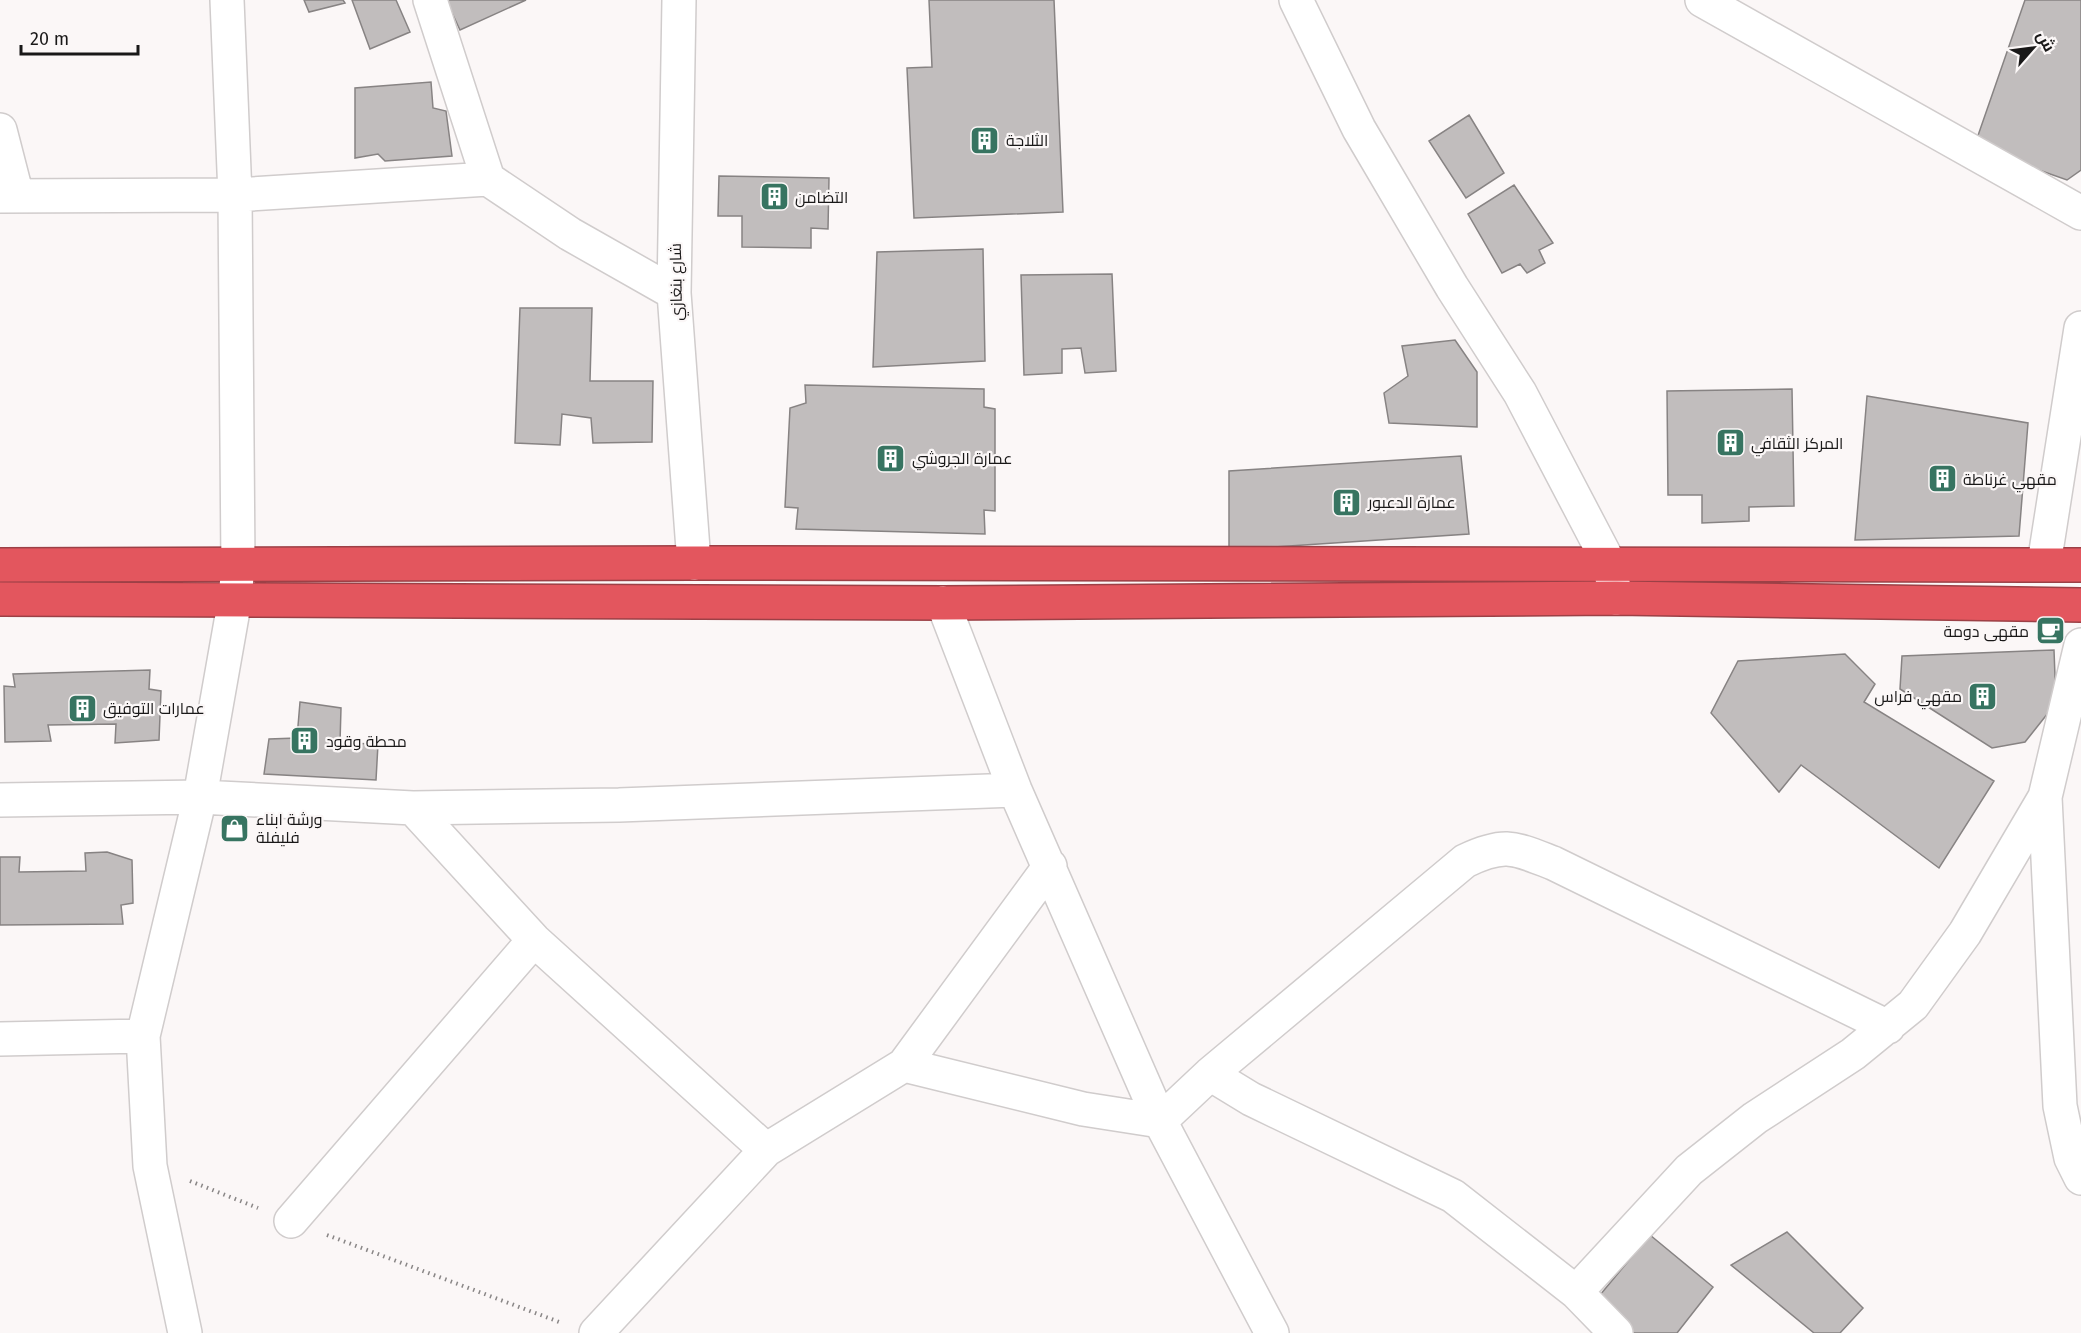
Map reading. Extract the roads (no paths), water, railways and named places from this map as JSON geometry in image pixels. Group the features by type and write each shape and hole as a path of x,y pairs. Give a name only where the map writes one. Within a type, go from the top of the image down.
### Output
{"highway":[{"path":"0,566 694,563 2081,565"},
{"path":"0,599 943,603 1616,598 2081,605"}],"street":[{"path":"185,1333 150,1166 143,1036 200,797 235,599 238,565 235,195 228,0"},
{"path":"430,0 488,179"},
{"name":"شارع بنغازي","path":"679,0 674,293 694,563"},
{"path":"1296,0 1359,129 1452,287 1520,393 1608,563 1616,598"},
{"path":"1702,0 2081,213"},
{"path":"0,130 8,196 235,195 488,179 570,234 674,293"},
{"path":"2044,564 2081,328"},
{"path":"943,603 1016,790 1160,1121 1272,1333"},
{"path":"2081,645 2045,797 2060,1107 2071,1158 2081,1178"},
{"path":"0,801 200,797 412,808 619,805 1016,790"},
{"path":"1576,1292 1689,1170 1755,1118 1853,1054 1913,1005 1965,933 2045,797"},
{"path":"412,808 534,940 766,1150"},
{"path":"1160,1121 1210,1074 1465,861 1486,851 1513,847 1553,862 1888,1027"},
{"path":"581,1329 766,1150 904,1065 1050,866"},
{"path":"291,1221 534,940"},
{"path":"0,1039 143,1036"},
{"path":"904,1065 1083,1108 1160,1121"},
{"path":"1210,1074 1251,1099 1454,1196 1576,1292 1616,1333"}],"place":[{"name":"الثلاجة","path":"985,140"},
{"name":"التضامن","path":"774,197"},
{"name":"المركز الثقافي","path":"1730,443"},
{"name":"عمارة الجروشي","path":"891,458"},
{"name":"مقهي غرناطة","path":"1942,479"},
{"name":"عمارة الدعبور","path":"1347,502"},
{"name":"مقهى دومة","path":"2050,631"},
{"name":"مقهي فراس","path":"1983,696"},
{"name":"عمارات التوفيق","path":"82,708"},
{"name":"محطة وقود","path":"305,741"},
{"name":"ورشة ابناء فليفلة","path":"235,828"}]}
